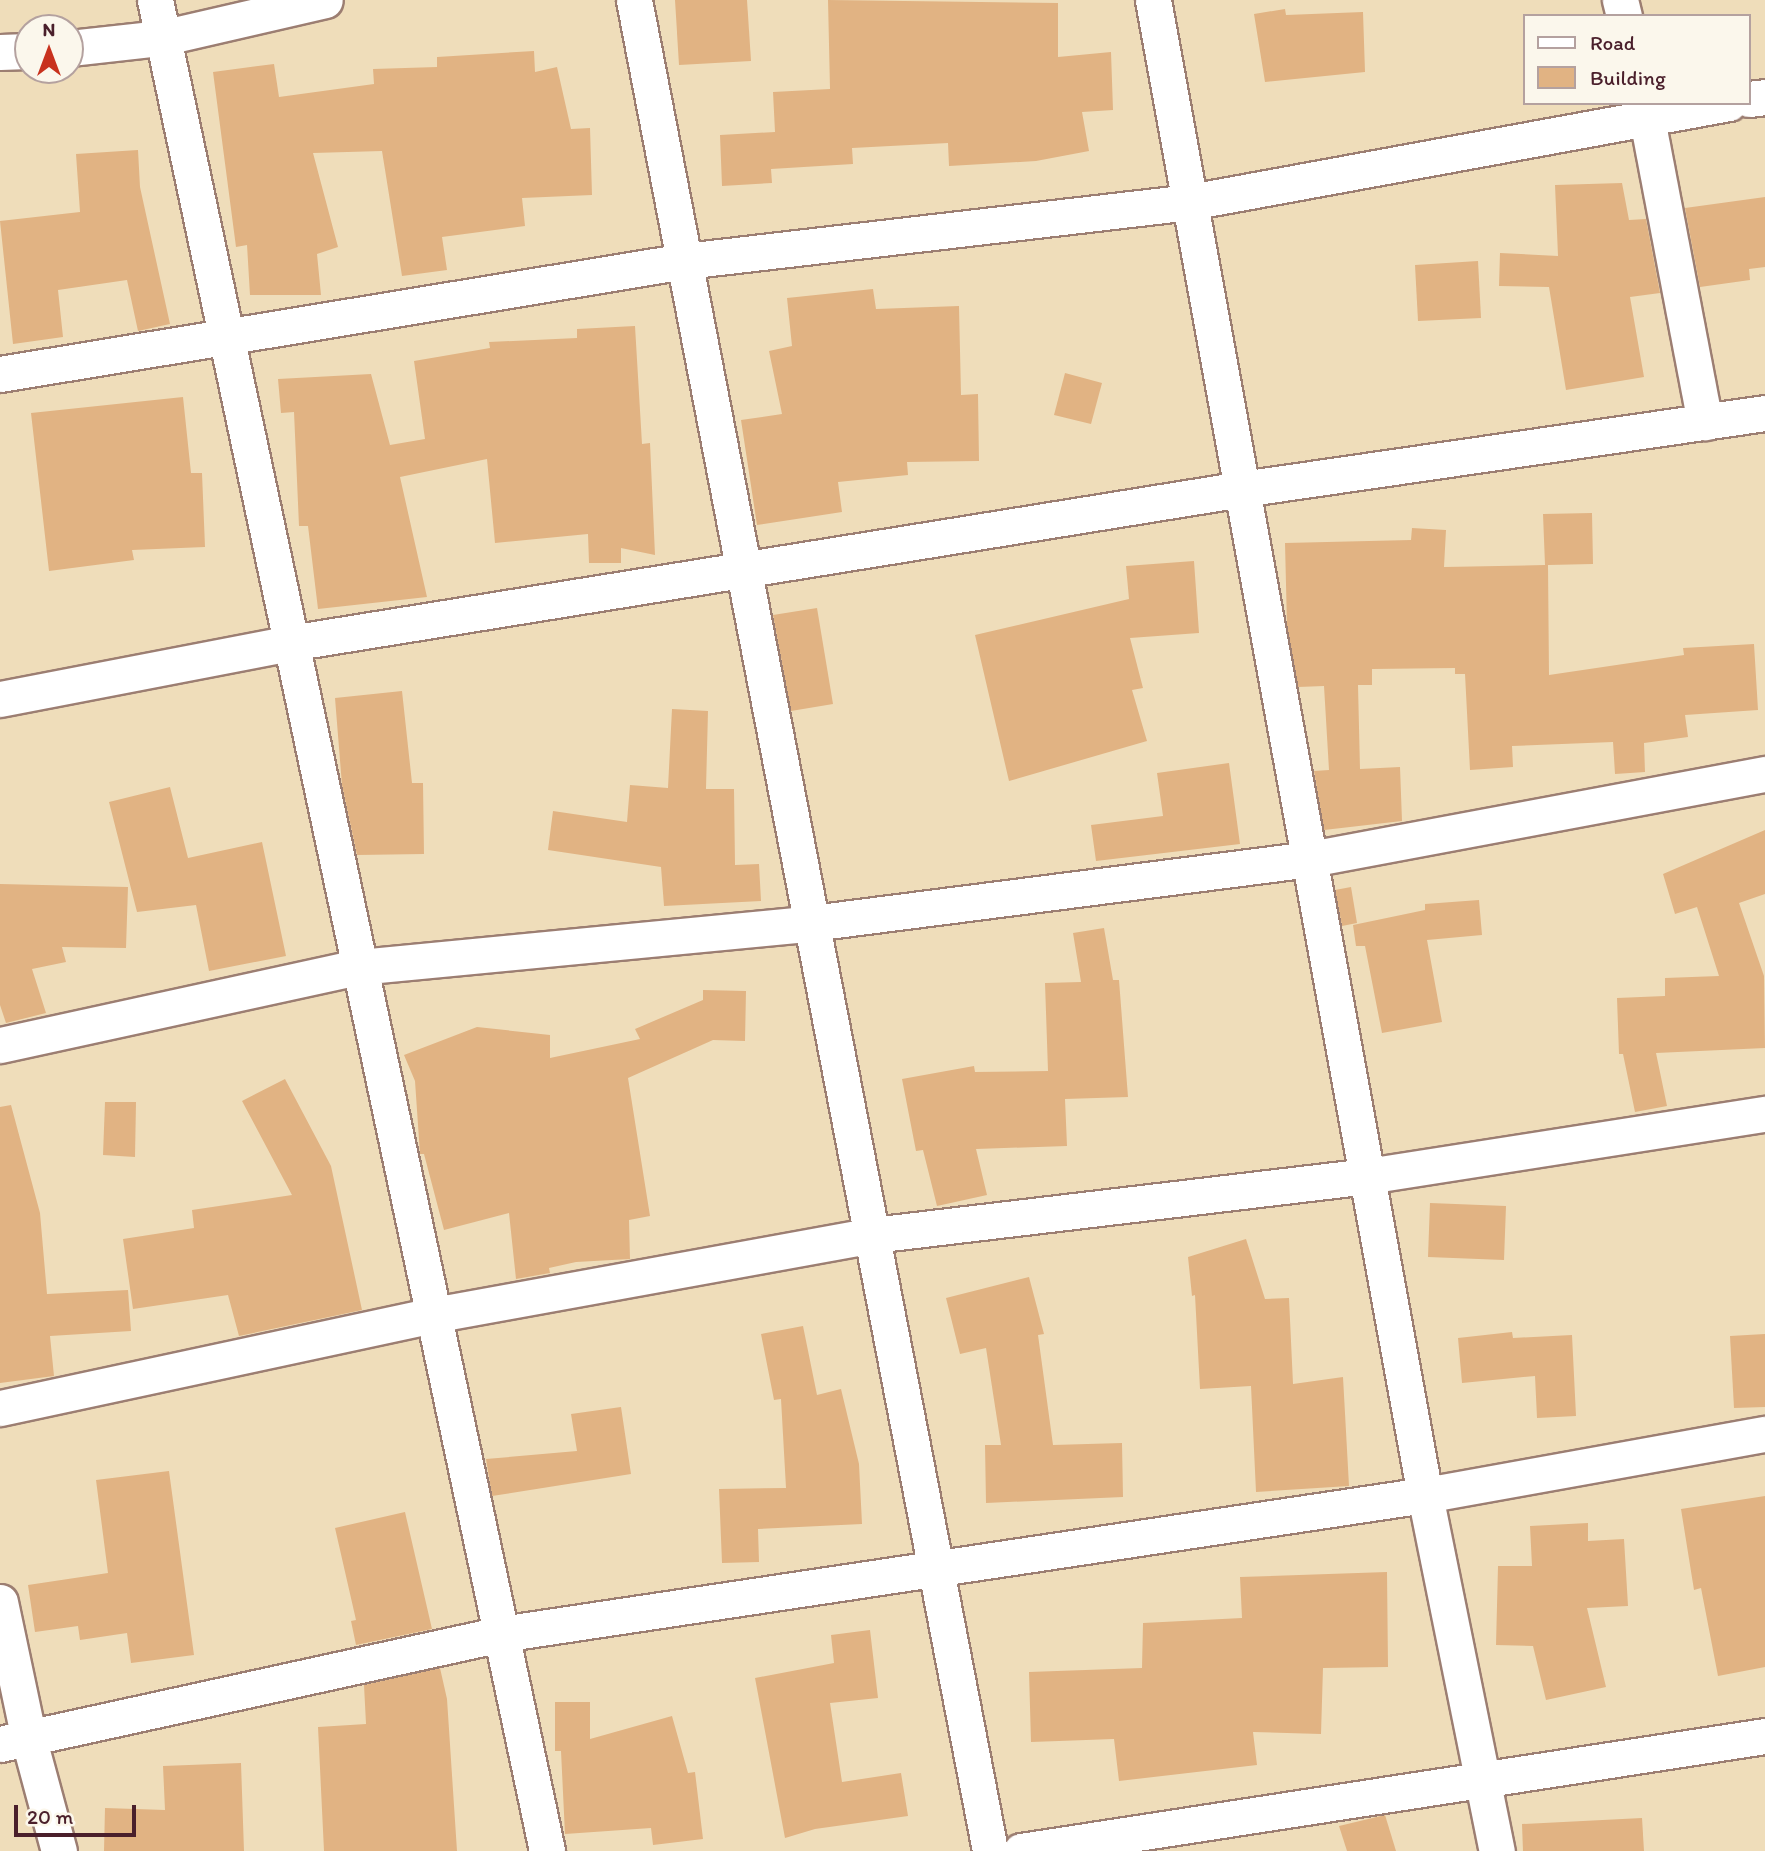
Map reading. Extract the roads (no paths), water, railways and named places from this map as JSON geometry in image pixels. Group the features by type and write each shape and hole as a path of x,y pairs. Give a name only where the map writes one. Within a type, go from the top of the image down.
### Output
{"street":[{"path":"155,0 547,1851"},
{"path":"84,46 161,38 325,0"},
{"path":"634,0 990,1851"},
{"path":"1153,0 1425,1494 1485,1780 1496,1851"},
{"path":"0,374 685,261 1190,202 1646,111 1708,105"},
{"path":"1646,111 1705,422"},
{"path":"0,699 290,643 1242,489 1765,413"},
{"path":"0,1045 359,967 812,923 1310,859 1765,774"},
{"path":"0,1408 433,1315 873,1235 1367,1176 1765,1114"},
{"path":"14,1742 501,1634 1425,1494 1765,1434"},
{"path":"0,1602 14,1742 59,1851"},
{"path":"1021,1851 1765,1736"}]}
